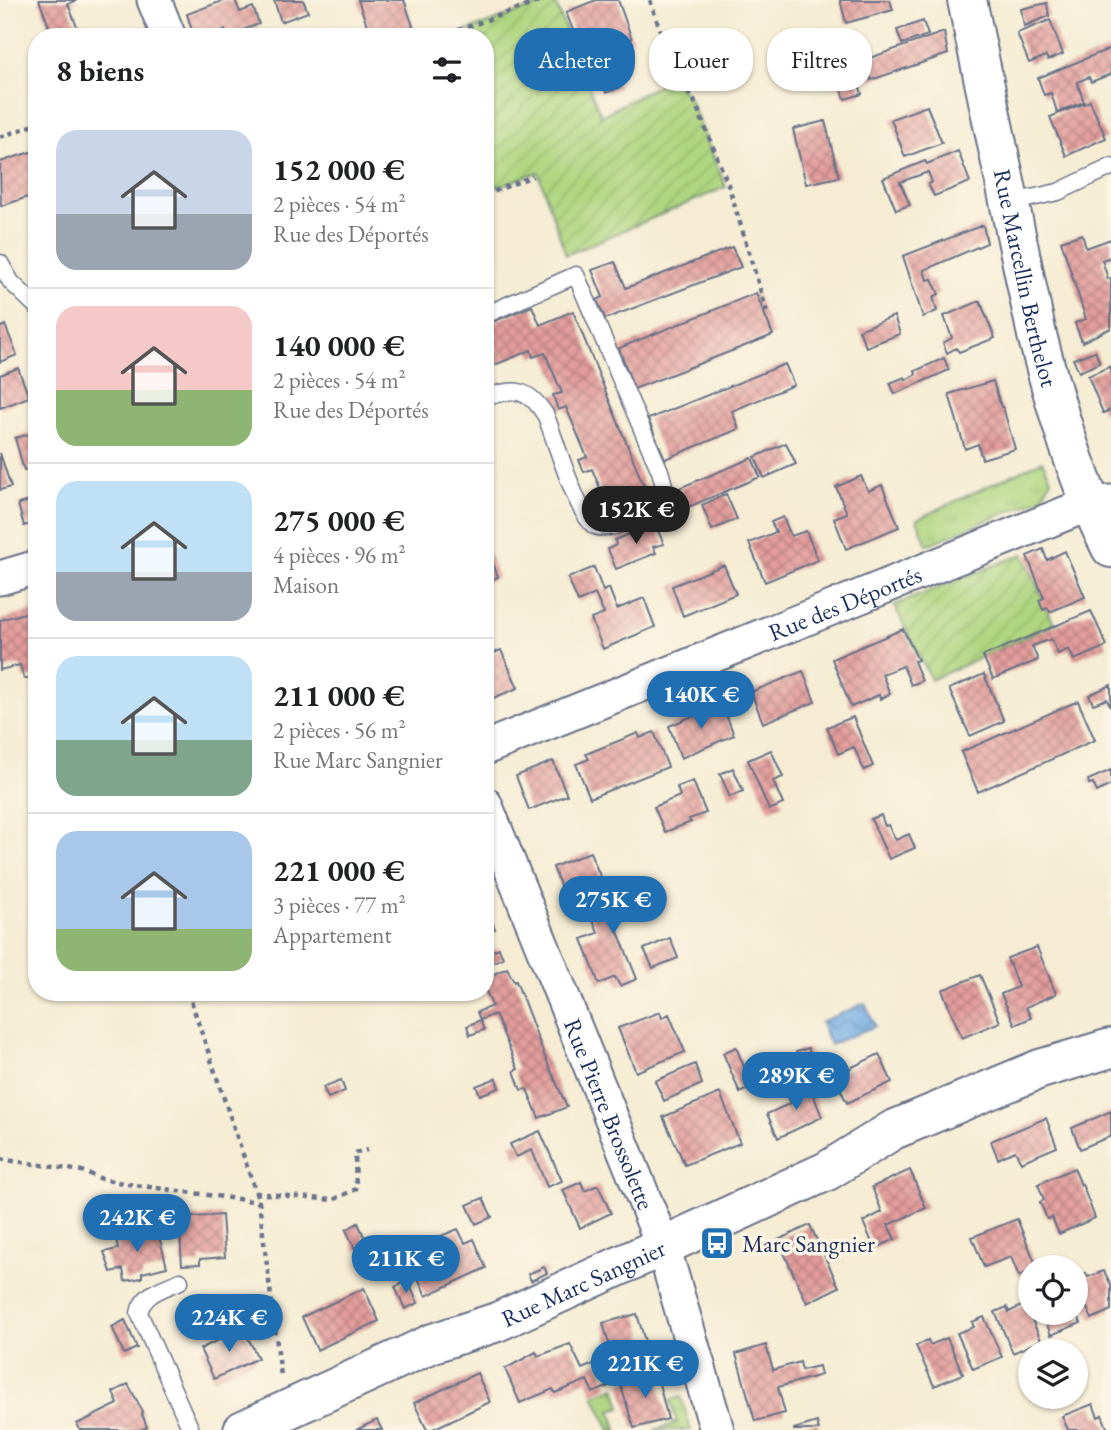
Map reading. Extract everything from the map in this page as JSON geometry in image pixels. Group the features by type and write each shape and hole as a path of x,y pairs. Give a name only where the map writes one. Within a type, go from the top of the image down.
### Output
{"street":[{"path":"154,0 166,28"},
{"name":"Rue Marcellin Berthelot","path":"967,0 1051,389 1100,503 1111,548"},
{"name":"Rue des Déportés","path":"494,744 1100,503"},
{"path":"0,578 28,570"},
{"name":"Rue Pierre Brossolette","path":"494,826 663,1246 717,1430"},
{"name":"Rue Marc Sangnier","path":"243,1430 433,1342 497,1322 827,1171 893,1130 1040,1069 1111,1048"}],"lane":[{"path":"1009,204 1058,192 1111,167"},
{"path":"0,264 11,282 28,298"},
{"path":"494,311 576,275 660,471 665,489 661,504 648,513 609,528 594,526 582,512 547,416 540,406 522,392 508,391 494,395"},
{"path":"180,1281 148,1295 141,1304 139,1313 191,1430"}],"path":[{"path":"464,28 543,0"},
{"path":"650,0 676,77 694,100 729,187 767,312"},
{"path":"0,137 28,127"},
{"path":"494,191 533,176"},
{"path":"191,1001 259,1202 282,1384"},
{"path":"255,1193 333,1200 356,1189 355,1153 368,1150"},
{"path":"0,1159 82,1171 102,1179 128,1184 259,1202"}],"green space":[{"path":"554,0 565,28 514,28 514,91 591,91 601,116 649,90 683,91 690,100 726,187 566,255 538,172 494,188 494,28 474,28"},
{"path":"1042,461 1051,479 1042,498 927,545 917,519"},
{"path":"1023,554 1054,624 931,680 894,605"},
{"path":"615,1387 621,1407 611,1410 617,1430 610,1430 594,1395"},
{"path":"681,1397 691,1430 654,1430 677,1423 670,1400"}],"water":[{"path":"865,1003 875,1026 830,1045 821,1022"}],"building":[{"path":"39,0 77,0 68,4 77,28 50,28"},
{"path":"225,0 235,0 240,12 253,7 259,24 248,28 191,28 187,14"},
{"path":"274,0 303,0 308,12 281,22"},
{"path":"358,0 404,0 414,28 368,28"},
{"path":"596,0 618,0 628,28 572,28 566,12"},
{"path":"840,0 890,0 893,10 846,23"},
{"path":"1047,3 1049,16 1024,26 1021,9"},
{"path":"1050,20 1063,54 1048,60 1046,56 1029,63 1017,33"},
{"path":"923,21 928,35 902,44 897,30"},
{"path":"944,32 948,54 872,80 872,57"},
{"path":"1111,48 1111,74 1091,82 1089,77 1077,82 1084,102 1057,112 1051,93 1044,95 1038,78"},
{"path":"842,91 861,91 862,94 845,99"},
{"path":"1090,101 1106,138 1066,156 1050,117"},
{"path":"927,106 942,143 905,157 891,119"},
{"path":"825,121 839,177 806,184 793,129"},
{"path":"958,151 970,182 934,196 928,184 932,182 928,172 900,182 910,205 896,210 883,178"},
{"path":"28,153 28,197 1,206 0,162"},
{"path":"983,225 987,243 924,270 927,280 932,279 939,294 933,297 937,311 923,317 903,256"},
{"path":"1082,234 1086,248 1111,239 1111,257 1102,260 1108,279 1111,278 1111,328 1082,342 1075,323 1086,319 1061,241"},
{"path":"732,247 741,267 605,319 597,300 603,297 592,270 615,262 626,288"},
{"path":"756,293 773,335 634,389 619,348"},
{"path":"980,301 995,338 959,352 956,348 947,353 943,343 952,338 944,316"},
{"path":"532,306 540,325 573,311 646,491 608,507 592,469 584,472 579,460 587,457 566,407 558,410 553,395 562,393 545,353 533,357 531,350 494,365 494,321"},
{"path":"894,316 900,334 866,347 859,330"},
{"path":"5,325 17,355 0,362 0,328"},
{"path":"1095,351 1100,363 1079,372 1073,359"},
{"path":"944,358 949,370 895,394 890,383 905,377 906,380 916,374 915,371"},
{"path":"785,364 794,385 732,411 739,429 665,459 648,419"},
{"path":"1111,366 1111,410 1103,413 1088,376"},
{"path":"18,368 28,397 0,408 0,375"},
{"path":"993,381 1015,449 982,459 978,444 965,449 949,394"},
{"path":"28,434 28,469 24,470 15,438"},
{"path":"786,443 796,464 764,478 755,457"},
{"path":"0,453 11,487 0,490"},
{"path":"752,458 760,477 686,508 679,488"},
{"path":"861,476 868,491 882,485 899,527 846,549 834,518 847,513 836,487"},
{"path":"726,494 737,519 712,530 702,505"},
{"path":"28,502 28,525 24,526 18,504"},
{"path":"783,517 791,536 806,531 818,560 765,582 749,543 776,532 771,522"},
{"path":"655,524 664,544 653,547 656,553 616,569 608,549 616,545 615,540"},
{"path":"1043,549 1047,560 1065,551 1085,597 1050,612 1048,608 1043,610 1039,600 1044,598 1027,556"},
{"path":"724,565 736,594 683,616 672,586"},
{"path":"594,567 603,591 609,588 617,609 644,598 655,627 603,649 591,619 604,614 595,594 578,602 568,578"},
{"path":"1091,611 1107,646 1074,660 1069,649 1058,654 1051,639 1032,646 1038,660 993,679 983,656"},
{"path":"28,612 28,678 24,679 20,665 0,670 0,620"},
{"path":"903,629 918,660 914,661 922,681 911,685 903,666 882,674 890,694 880,699 879,695 851,707 832,659"},
{"path":"501,650 518,688 494,698 494,653"},
{"path":"803,671 815,702 763,723 751,692"},
{"path":"984,674 1004,721 970,736 949,689"},
{"path":"1111,685 1111,707 1107,699 1093,704 1089,695"},
{"path":"1078,701 1095,740 978,792 961,752"},
{"path":"722,704 734,735 681,758 669,726"},
{"path":"853,717 873,766 864,770 854,747 838,754 827,727"},
{"path":"654,732 668,767 590,798 576,764 589,759 586,754 638,733 640,738"},
{"path":"771,750 783,777 773,781 783,804 769,810 748,760"},
{"path":"553,761 567,795 529,810 516,776"},
{"path":"733,768 743,791 730,797 720,774"},
{"path":"1111,770 1111,785 1097,792 1093,783 1089,784 1088,780"},
{"path":"693,781 706,813 665,832 654,807 680,796 677,787"},
{"path":"881,815 885,826 888,825 896,840 909,834 915,848 889,859 871,819"},
{"path":"590,852 603,883 565,898 553,867"},
{"path":"642,885 651,906 613,919 637,979 620,986 615,977 599,984 582,939 598,933 588,908"},
{"path":"670,938 678,958 653,968 644,949"},
{"path":"1037,947 1056,994 1026,1007 1031,1018 1015,1025 1001,994 1018,987 1007,958"},
{"path":"499,948 503,958 494,962 494,950"},
{"path":"507,968 514,982 516,981 567,1107 539,1118 527,1089 521,1090 514,1071 518,1069 495,1014 480,1020 477,1012 492,1006 490,1001 494,1001 494,974"},
{"path":"980,975 1000,1022 962,1038 942,990"},
{"path":"660,1012 662,1018 669,1014 685,1052 636,1072 618,1028"},
{"path":"480,1020 484,1030 470,1035 467,1026"},
{"path":"736,1047 752,1086 740,1093 723,1053"},
{"path":"808,1048 817,1070 806,1076 796,1052"},
{"path":"879,1054 892,1082 847,1103 834,1076"},
{"path":"695,1064 702,1084 664,1101 655,1081"},
{"path":"496,1078 499,1088 480,1095 476,1086"},
{"path":"341,1080 345,1091 328,1098 323,1087"},
{"path":"809,1084 822,1117 778,1138 767,1114 791,1103 787,1095"},
{"path":"720,1093 740,1143 685,1165 663,1117"},
{"path":"1111,1111 1111,1136 1080,1149 1072,1128"},
{"path":"1046,1118 1057,1147 1021,1162 1015,1151 998,1159 991,1141"},
{"path":"540,1131 562,1181 547,1187 532,1150 516,1157 510,1144"},
{"path":"1074,1168 1095,1218 1059,1234 1052,1217 1047,1219 1040,1202 1044,1200 1038,1184"},
{"path":"910,1170 926,1208 888,1225 895,1239 875,1249 863,1222 882,1212 872,1187"},
{"path":"581,1182 585,1191 598,1185 611,1213 580,1228 563,1190"},
{"path":"483,1198 492,1217 476,1224 467,1205"},
{"path":"222,1215 225,1257 200,1259 200,1264 182,1265 179,1218"},
{"path":"1017,1219 1032,1255 1018,1255 1018,1274 1011,1257 984,1267 972,1237"},
{"path":"358,1223 368,1245 356,1251 346,1230"},
{"path":"810,1225 839,1287 807,1303 778,1240"},
{"path":"157,1228 167,1267 142,1273 142,1278 125,1281 123,1269 111,1272 104,1252 118,1249 116,1237"},
{"path":"458,1229 465,1243 474,1239 486,1268 426,1296 413,1267 443,1253 436,1238"},
{"path":"544,1267 547,1273 531,1281 528,1274"},
{"path":"1104,1271 1111,1285 1111,1310 1092,1319 1088,1310 1088,1277"},
{"path":"408,1281 418,1303 405,1309 395,1287"},
{"path":"364,1288 379,1321 317,1350 302,1317"},
{"path":"1007,1307 1009,1312 1018,1308 1018,1325 1034,1325 1041,1339 1018,1339 1018,1351 1013,1353 995,1312"},
{"path":"637,1314 647,1348 613,1358 603,1323"},
{"path":"984,1317 1002,1357 973,1369 957,1333 974,1327 972,1322"},
{"path":"125,1320 137,1348 124,1354 112,1327"},
{"path":"1047,1325 1076,1325 1051,1335"},
{"path":"243,1328 258,1358 214,1379 200,1349"},
{"path":"947,1338 963,1374 934,1386 916,1346 928,1340 930,1345"},
{"path":"570,1344 582,1369 598,1362 609,1386 593,1393 587,1380 555,1393 553,1389 520,1403 505,1369 536,1352 538,1356"},
{"path":"766,1345 773,1370 800,1362 802,1370 819,1366 821,1375 778,1387 785,1413 755,1421 736,1354"},
{"path":"656,1372 668,1419 634,1428 620,1383"},
{"path":"477,1373 490,1402 427,1430 414,1403"},
{"path":"128,1384 143,1412 147,1427 141,1430 80,1430 77,1424 118,1404 113,1392"},
{"path":"1093,1404 1098,1417 1102,1415 1108,1430 1068,1430 1062,1416 1088,1409 1088,1406"},
{"path":"377,1420 382,1430 356,1430"},
{"path":"817,1422 819,1430 794,1430 794,1429"}],"place":[{"name":"Marc Sangnier","path":"717,1243"}]}
